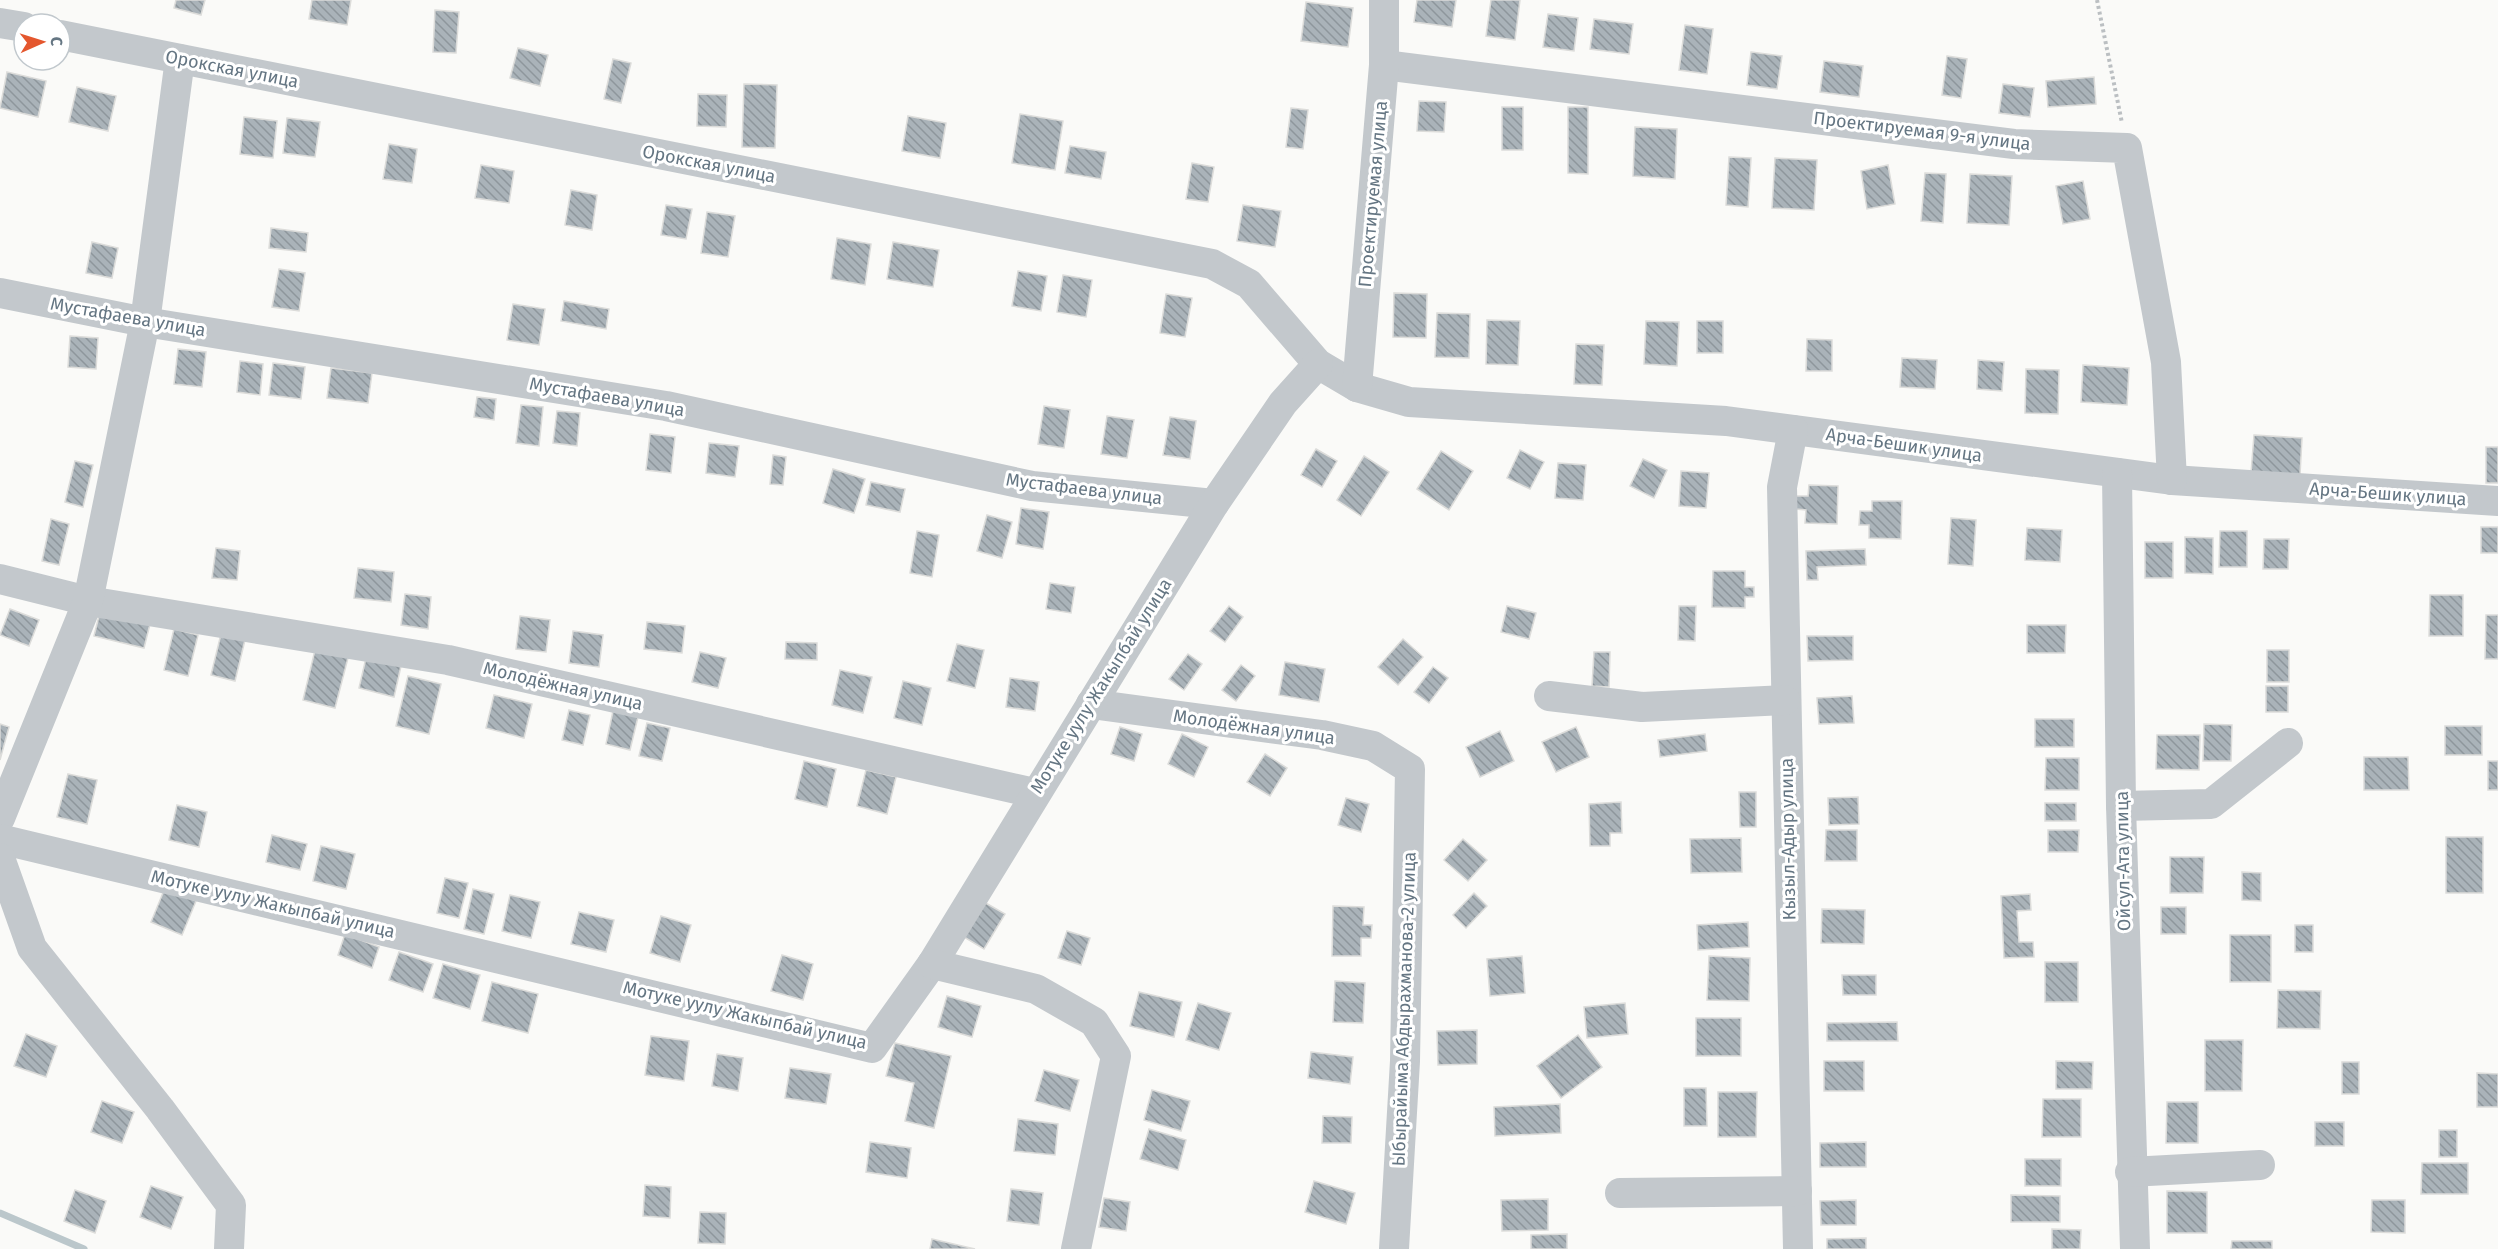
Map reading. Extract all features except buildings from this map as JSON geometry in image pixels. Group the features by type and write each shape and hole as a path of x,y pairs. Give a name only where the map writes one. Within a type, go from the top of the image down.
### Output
{"street":[{"name":"Проектируемая улица","path":"1357,387 1384,65 1384,0"},
{"name":"Орокская улица","path":"72,37 1212,264 1249,284 1318,364"},
{"path":"0,818 88,601 145,322 180,59"},
{"name":"Проектируемая 9-я улица","path":"1384,65 2014,144 2127,148"},
{"path":"2127,148 2166,362 2172,480"},
{"name":"Мустафаева улица","path":"0,293 145,322 666,406 1032,486 1214,504"},
{"name":"Арча-Бешик улица","path":"1318,364 1357,387 1409,402 1726,421 2172,480 2498,501"},
{"name":"Мотуке уулу Жакыпбай улица","path":"0,838 872,1048 932,964 1034,793 1214,504 1283,403 1318,364"},
{"name":"Кызыл-Адыр улица","path":"1793,430 1782,487 1798,1249"},
{"name":"Ойсул-Ата улица","path":"2117,473 2121,806 2134,1249"},
{"name":"Молодёжная улица","path":"0,579 88,601 448,660 1034,793"},
{"path":"1549,696 1642,707 1785,700"},
{"name":"Молодёжная улица","path":"1091,704 1322,735 1373,746 1410,769"},
{"path":"2121,806 2211,804 2288,742"},
{"name":"Ыбырайыма Абдырахманова-2 улица","path":"1394,1249 1405,1061 1410,769"},
{"path":"0,858 32,948 160,1109 231,1205 229,1249"},
{"path":"932,964 1035,989 1094,1022 1116,1056 1076,1249"},
{"path":"2130,1172 2260,1165"},
{"path":"1620,1193 1797,1191"}],"path":[{"path":"2097,0 2127,148"}],"waterway":[{"path":"0,1213 84,1249"}]}
